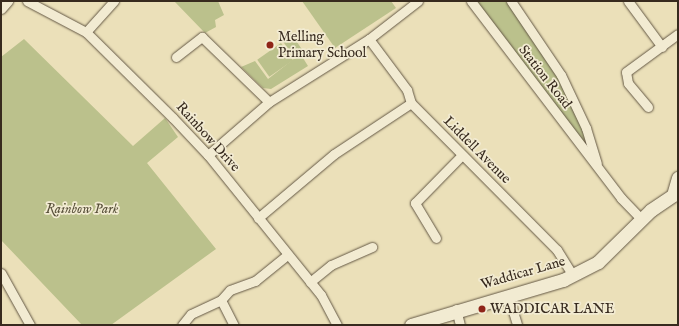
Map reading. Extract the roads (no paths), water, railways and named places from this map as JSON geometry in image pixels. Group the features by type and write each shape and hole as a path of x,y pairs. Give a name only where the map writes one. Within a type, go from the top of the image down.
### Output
{"street":[{"path":"1,9 8,1"},
{"name":"Rainbow Drive","path":"27,1 86,32 208,155 310,282 337,325"},
{"path":"86,32 114,1"},
{"path":"208,155 269,102 369,39 418,1"},
{"name":"Station Road","path":"471,1 598,168 641,219"},
{"name":"Station Road","path":"511,1 561,74 586,128 598,168"},
{"path":"628,1 662,47"},
{"path":"648,107 628,84 626,72 678,34"},
{"path":"176,57 202,37 269,102"},
{"name":"Liddell Avenue","path":"369,39 407,90 411,103 557,250 573,276"},
{"path":"258,218 334,154 411,103"},
{"path":"436,238 415,203 462,155"},
{"name":"Waddicar Lane","path":"411,325 456,309 573,276 612,251 641,219 676,197 678,178"},
{"path":"310,282 331,265 372,247"},
{"path":"182,325 191,314 221,300 230,290 255,281 287,255"},
{"path":"1,273 30,325"},
{"path":"508,295 517,325"},
{"path":"221,300 234,325"},
{"path":"456,309 460,325"}],"place":[{"name":"Melling Primary School","path":"270,45"},
{"name":"WADDICAR LANE","path":"482,309"}],"park label":[{"name":"Rainbow Park","path":"82,209"}]}
